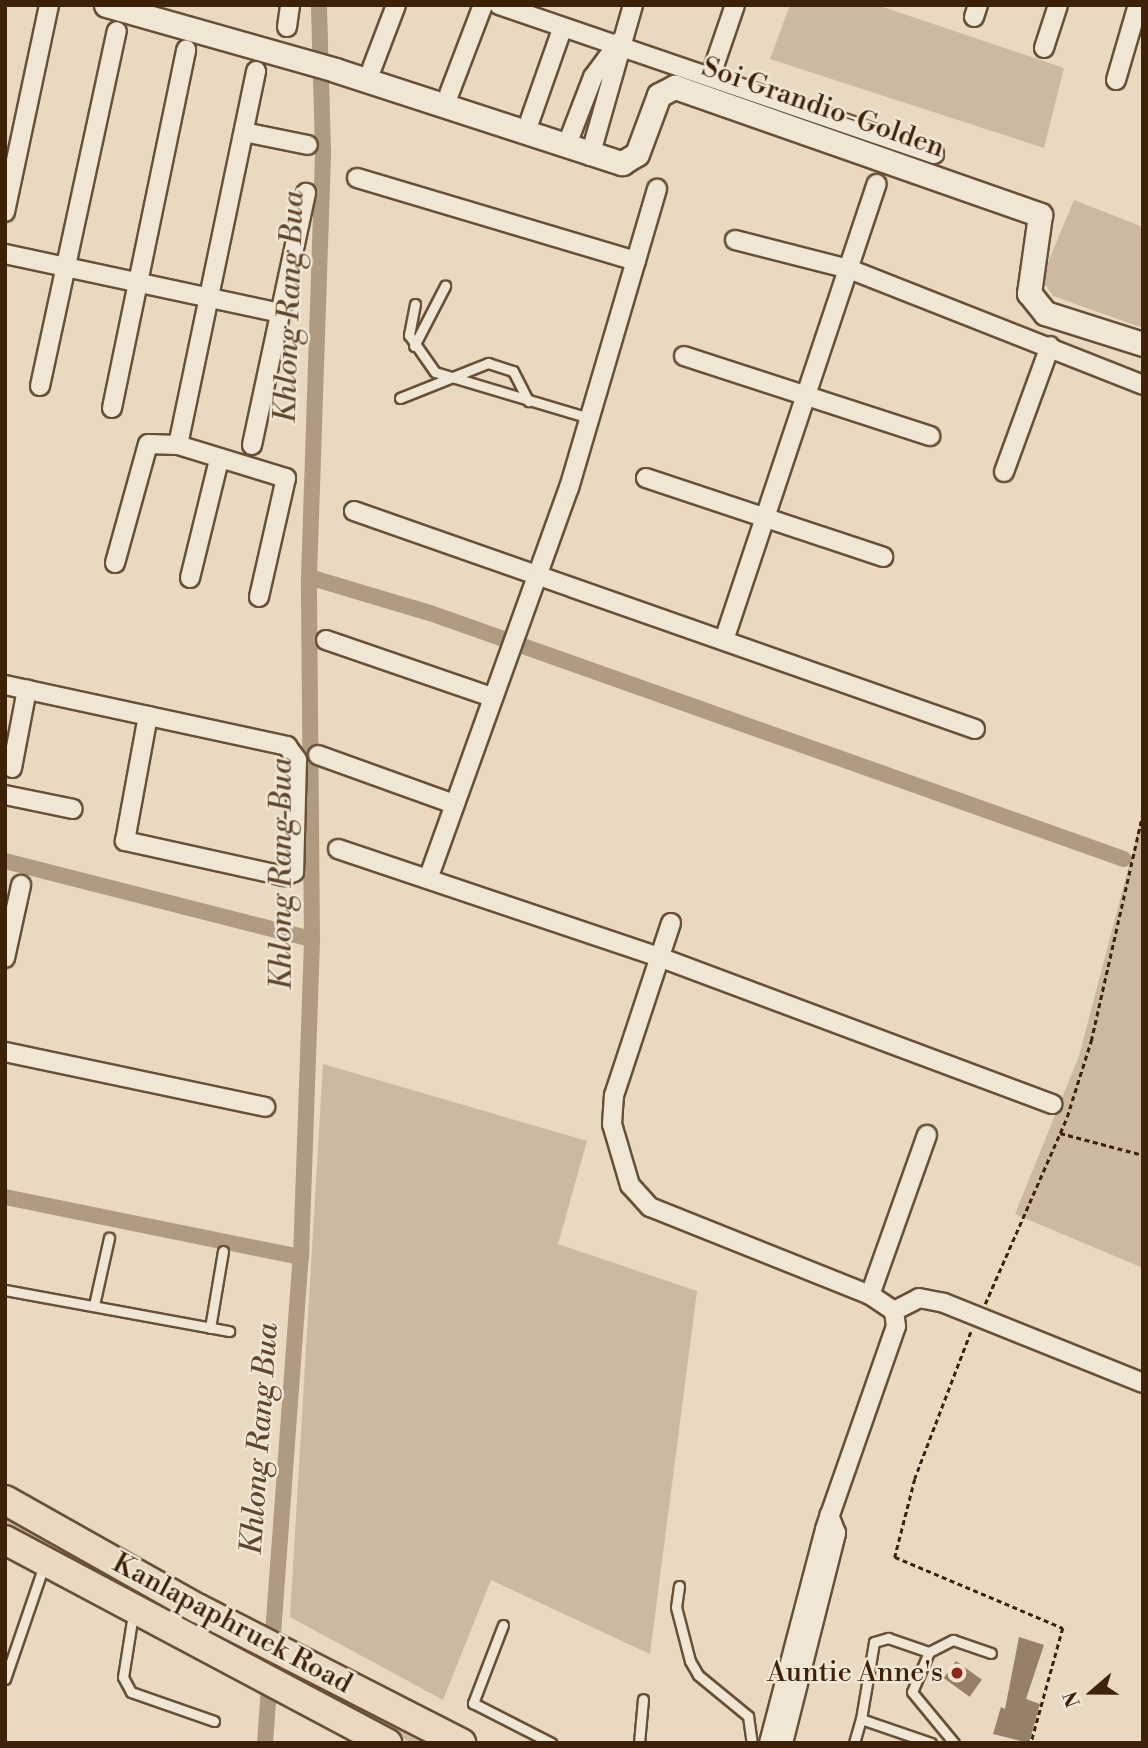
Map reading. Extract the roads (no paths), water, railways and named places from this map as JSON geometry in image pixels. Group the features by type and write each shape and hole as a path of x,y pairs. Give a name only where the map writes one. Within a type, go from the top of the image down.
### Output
{"main road":[{"name":"Kanlapaphruek Road","path":"5,1500 288,1655 461,1743"},
{"name":"Kanlapaphruek Road","path":"5,1540 133,1612 282,1690 353,1735 387,1743"}],"street":[{"path":"5,212 49,5"},
{"name":"Soi Grandio-Golden","path":"106,5 335,70 590,156 622,163 634,158 659,95 675,87 1040,215 1028,293 1045,313 1143,344"},
{"path":"287,27 290,5"},
{"path":"372,68 396,5"},
{"path":"449,94 483,5"},
{"path":"499,5 562,29 619,42 934,154"},
{"path":"590,156 615,84 619,42 633,5"},
{"path":"711,75 735,5"},
{"path":"1044,48 1058,5"},
{"path":"1116,79 1138,5"},
{"path":"530,120 562,29"},
{"path":"40,386 68,268 117,31"},
{"path":"566,147 593,77 619,42"},
{"path":"112,408 186,50"},
{"path":"178,445 256,71"},
{"path":"244,132 308,145"},
{"path":"357,178 636,261"},
{"path":"724,640 877,184"},
{"path":"428,879 589,418 657,188"},
{"path":"252,445 306,193"},
{"path":"735,240 849,269 1051,346 1143,385"},
{"path":"5,254 280,313"},
{"path":"1004,472 1051,346"},
{"path":"684,356 930,436"},
{"path":"115,563 148,444 178,445 219,460 286,478 259,597"},
{"path":"190,578 219,460"},
{"path":"646,478 883,557"},
{"path":"354,511 975,729"},
{"path":"326,640 492,696"},
{"path":"5,685 148,716 295,751 294,872 284,876 125,841 148,716"},
{"path":"12,768 27,690"},
{"path":"318,755 454,804"},
{"path":"5,794 73,809"},
{"path":"338,849 659,957 1052,1104"},
{"path":"5,958 21,885"},
{"path":"671,923 614,1096 612,1124 630,1185 650,1206 870,1295 894,1311"},
{"path":"5,1052 265,1107"},
{"path":"870,1295 927,1135"},
{"path":"894,1311 919,1298 978,1317 1143,1383"},
{"path":"783,1743 795,1672 813,1600 836,1533 830,1516 895,1326 894,1311"},
{"path":"769,1743 795,1672"}],"lane":[{"path":"414,346 445,286"},
{"path":"415,304 408,320 414,346 435,372 589,418"},
{"path":"400,398 450,377 503,364 522,383 528,401"},
{"path":"94,1305 109,1238"},
{"path":"210,1328 223,1251"},
{"path":"5,1290 229,1331"},
{"path":"5,1679 45,1564"},
{"path":"679,1586 676,1607 690,1661 698,1675 748,1716 752,1743"},
{"path":"133,1612 123,1677 131,1692 214,1721"},
{"path":"503,1625 473,1703 551,1743"},
{"path":"854,1743 874,1642 888,1638 929,1652"},
{"path":"954,1743 912,1692 929,1652 953,1640 991,1653"},
{"path":"639,1743 643,1699"},
{"path":"860,1719 930,1743"}],"waterway":[{"name":"Khlong Rang Bua","path":"265,1743 301,1257 312,939 309,577 323,150 319,5"},
{"path":"309,577 430,613 1124,859"},
{"path":"5,861 312,939"},
{"path":"5,1197 301,1257"}],"place":[{"name":"Auntie Anne's","path":"957,1673"}]}
